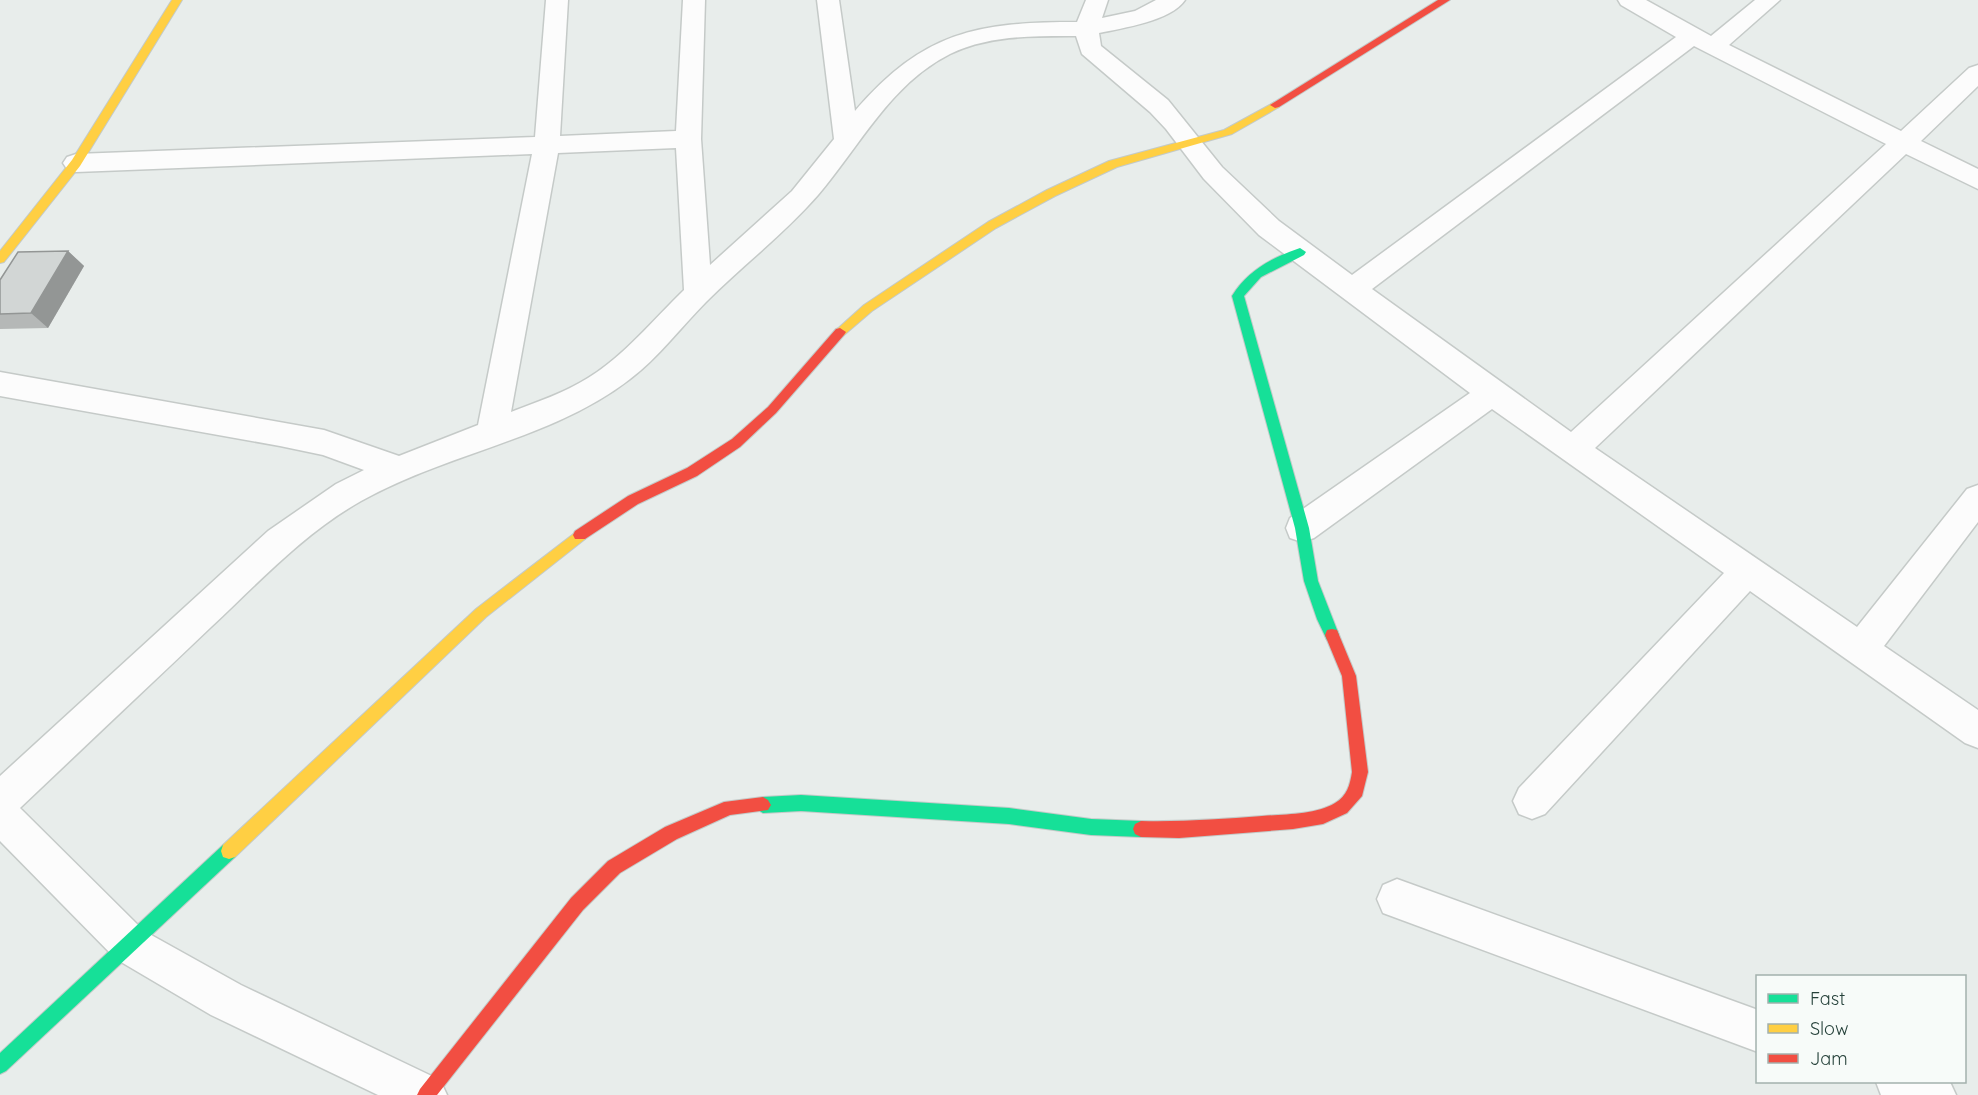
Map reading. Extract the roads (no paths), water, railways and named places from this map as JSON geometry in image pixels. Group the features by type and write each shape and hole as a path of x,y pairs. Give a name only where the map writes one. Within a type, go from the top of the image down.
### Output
{"street":[{"path":"0,259 75,163 177,0"},
{"path":"492,433 547,145 557,0"},
{"path":"694,0 688,139 698,293"},
{"path":"828,0 847,142"},
{"path":"1097,0 1086,29 1088,43 1095,55 1139,87 1159,106 1213,173 1245,205 1300,252 1492,393 1978,731"},
{"path":"0,801 280,541 346,493 399,469 563,405 598,387 624,368 698,293 801,197 889,87 914,66 942,50 972,38 1001,32 1045,28 1086,29 1143,16 1174,0"},
{"path":"0,1065 481,613 577,537 633,500 692,472 736,443 772,410 836,336 868,308 992,225 1051,193 1113,164 1228,132 1255,118 1444,0"},
{"path":"1629,0 1703,41 1978,180"},
{"path":"1352,289 1703,41 1769,0"},
{"path":"1574,448 1978,73"},
{"path":"75,163 688,139"},
{"path":"0,814 130,945 226,1000 407,1091 577,904 614,867 671,833 729,807 801,803 1009,816 1091,826 1179,830 1293,821 1323,816 1342,808 1357,791 1360,772 1349,676 1338,646 1324,619 1311,580 1302,528 1238,296 1241,287 1250,279 1300,252"},
{"path":"0,384 324,443 399,469"},
{"path":"1302,528 1492,393"},
{"path":"1861,649 1978,498"},
{"path":"1532,801 1749,570"},
{"path":"1397,899 1756,1030"},
{"path":"1900,1083 1934,1095"}]}
